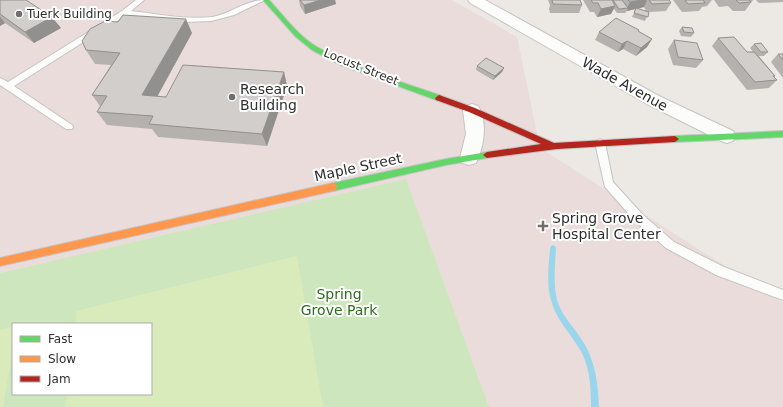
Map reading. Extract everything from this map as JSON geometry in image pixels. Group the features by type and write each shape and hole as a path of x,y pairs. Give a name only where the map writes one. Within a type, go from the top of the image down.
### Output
{"street":[{"name":"Locust Street","path":"266,0 299,36 325,54 344,63 472,110 554,147"},
{"name":"Wade Avenue","path":"475,0 653,100 727,136 783,134"},
{"path":"469,158 476,137 475,122 472,110"},
{"name":"Maple Street","path":"0,262 365,179 515,150 600,142 727,136"}],"lane":[{"path":"8,86 125,13 140,0"},
{"path":"125,13 197,20 210,19 233,13 260,0"},
{"path":"0,81 69,127"},
{"path":"600,142 608,184 639,218 670,245 720,271 783,295"}],"shaded area":[{"name":"Spring Grove Hospital Center","path":"0,0 452,0 517,37 540,148 783,303 783,407 489,407 406,180 0,273"}],"green space":[{"name":"Spring Grove Park","path":"406,179 489,407 0,407 0,273"},
{"path":"297,256 323,407 65,407 67,395 152,395 152,323 75,323 76,311"},
{"path":"12,326 12,356 3,407 0,407 0,330"}],"building":[{"path":"0,0 26,0 52,17 25,32 0,14"},
{"path":"300,0 321,0 304,5"},
{"path":"552,0 580,0 582,5 553,4"},
{"path":"591,0 612,0 615,6 601,9 598,3 593,3"},
{"path":"613,0 622,0 628,8 619,9"},
{"path":"628,0 642,0 630,2"},
{"path":"649,0 669,0 671,3 652,4"},
{"path":"685,0 703,0 705,3 688,4"},
{"path":"736,0 749,0 751,2 739,3"},
{"path":"636,8 649,12 648,17 634,13"},
{"name":"Research Building","path":"123,15 186,19 142,95 166,97 183,65 284,72 262,134 149,124 153,116 97,112 107,96 92,95 120,53 86,50 82,41 90,29 105,21 118,22"},
{"path":"616,18 639,30 638,31 652,39 641,48 627,41 622,44 599,32"},
{"path":"682,27 692,28 694,33 684,32"},
{"path":"734,37 747,52 754,52 777,80 755,82 718,38"},
{"path":"674,40 697,43 703,60 678,57"},
{"path":"761,43 768,52 761,52 754,44"},
{"path":"778,54 783,54 783,60"},
{"path":"486,58 504,68 495,76 477,66"}],"waterway":[{"path":"553,248 552,281 554,300 559,313 581,345 588,359 594,383 595,407"}],"traffic: fast":[{"path":"266,0 298,35 314,48 344,63 439,98"},
{"path":"675,139 783,134"},
{"path":"333,187 446,162 487,155"}],"traffic: slow":[{"path":"0,262 333,187"}],"traffic: jam":[{"path":"439,98 472,110 553,146"},
{"path":"487,155 557,146 604,142 675,139"}],"place":[{"name":"Tuerk Building","path":"19,14"},
{"name":"Research Building","path":"232,97"},
{"name":"Spring Grove Hospital Center","path":"543,226"}]}
